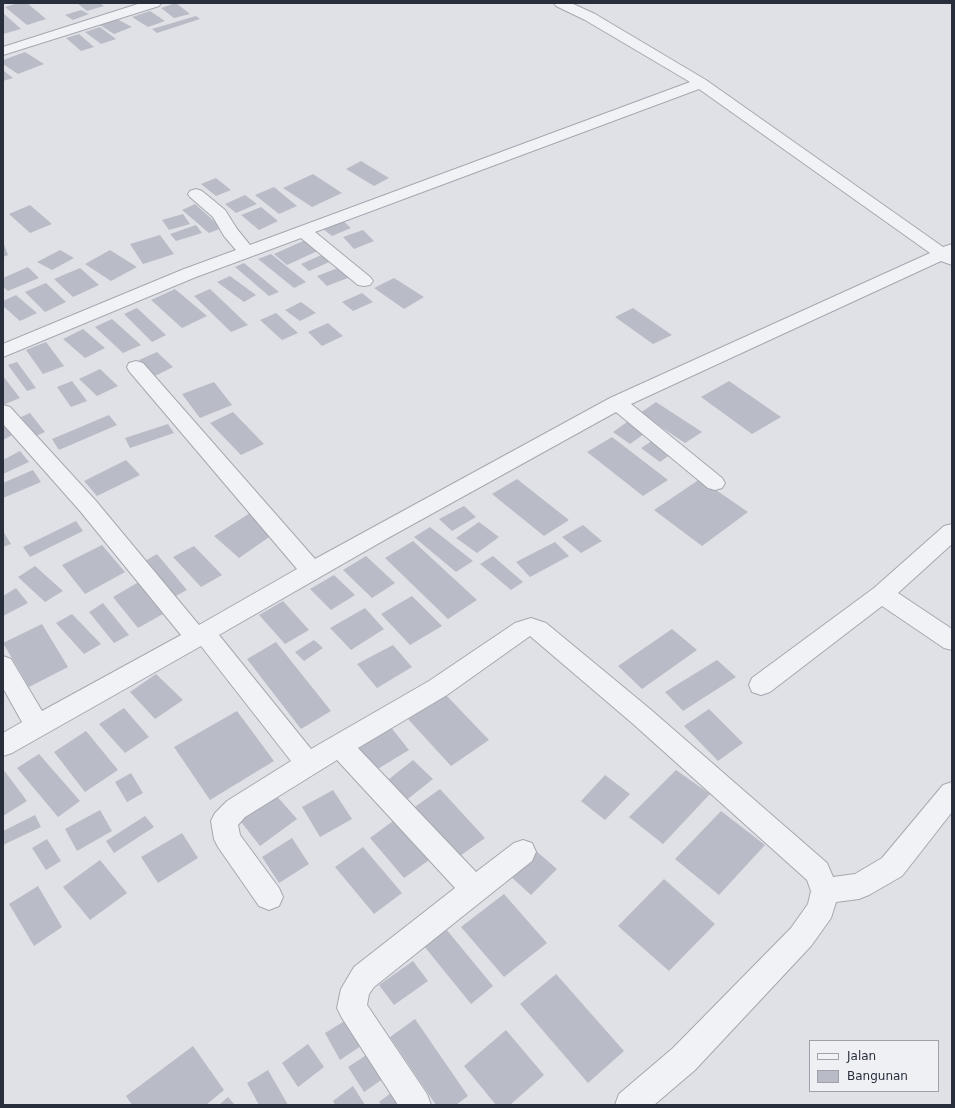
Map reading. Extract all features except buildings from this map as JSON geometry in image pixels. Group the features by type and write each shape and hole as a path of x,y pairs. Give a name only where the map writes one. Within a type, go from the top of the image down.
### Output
{"street":[{"path":"103,3 117,14"},
{"path":"3,51 154,3"},
{"path":"561,3 590,17 701,83 948,254"},
{"path":"3,351 190,273 701,83"},
{"path":"196,194 219,214 233,236 247,252"},
{"path":"303,231 364,281"},
{"path":"3,745 380,532 617,403 948,254"},
{"path":"136,367 312,571"},
{"path":"617,403 715,483"},
{"path":"3,412 88,506 200,635 308,764"},
{"path":"761,685 882,594 952,532"},
{"path":"882,594 952,641"},
{"path":"269,897 227,839 224,821 236,809 308,764 438,688 523,629 531,627 538,629 641,716 817,872 825,891 821,908 801,937 684,1059 630,1105"},
{"path":"3,666 37,726"},
{"path":"340,746 475,890"},
{"path":"825,891 859,886 892,868 952,793"},
{"path":"416,1105 352,1008 356,989 364,977 523,852"}]}
